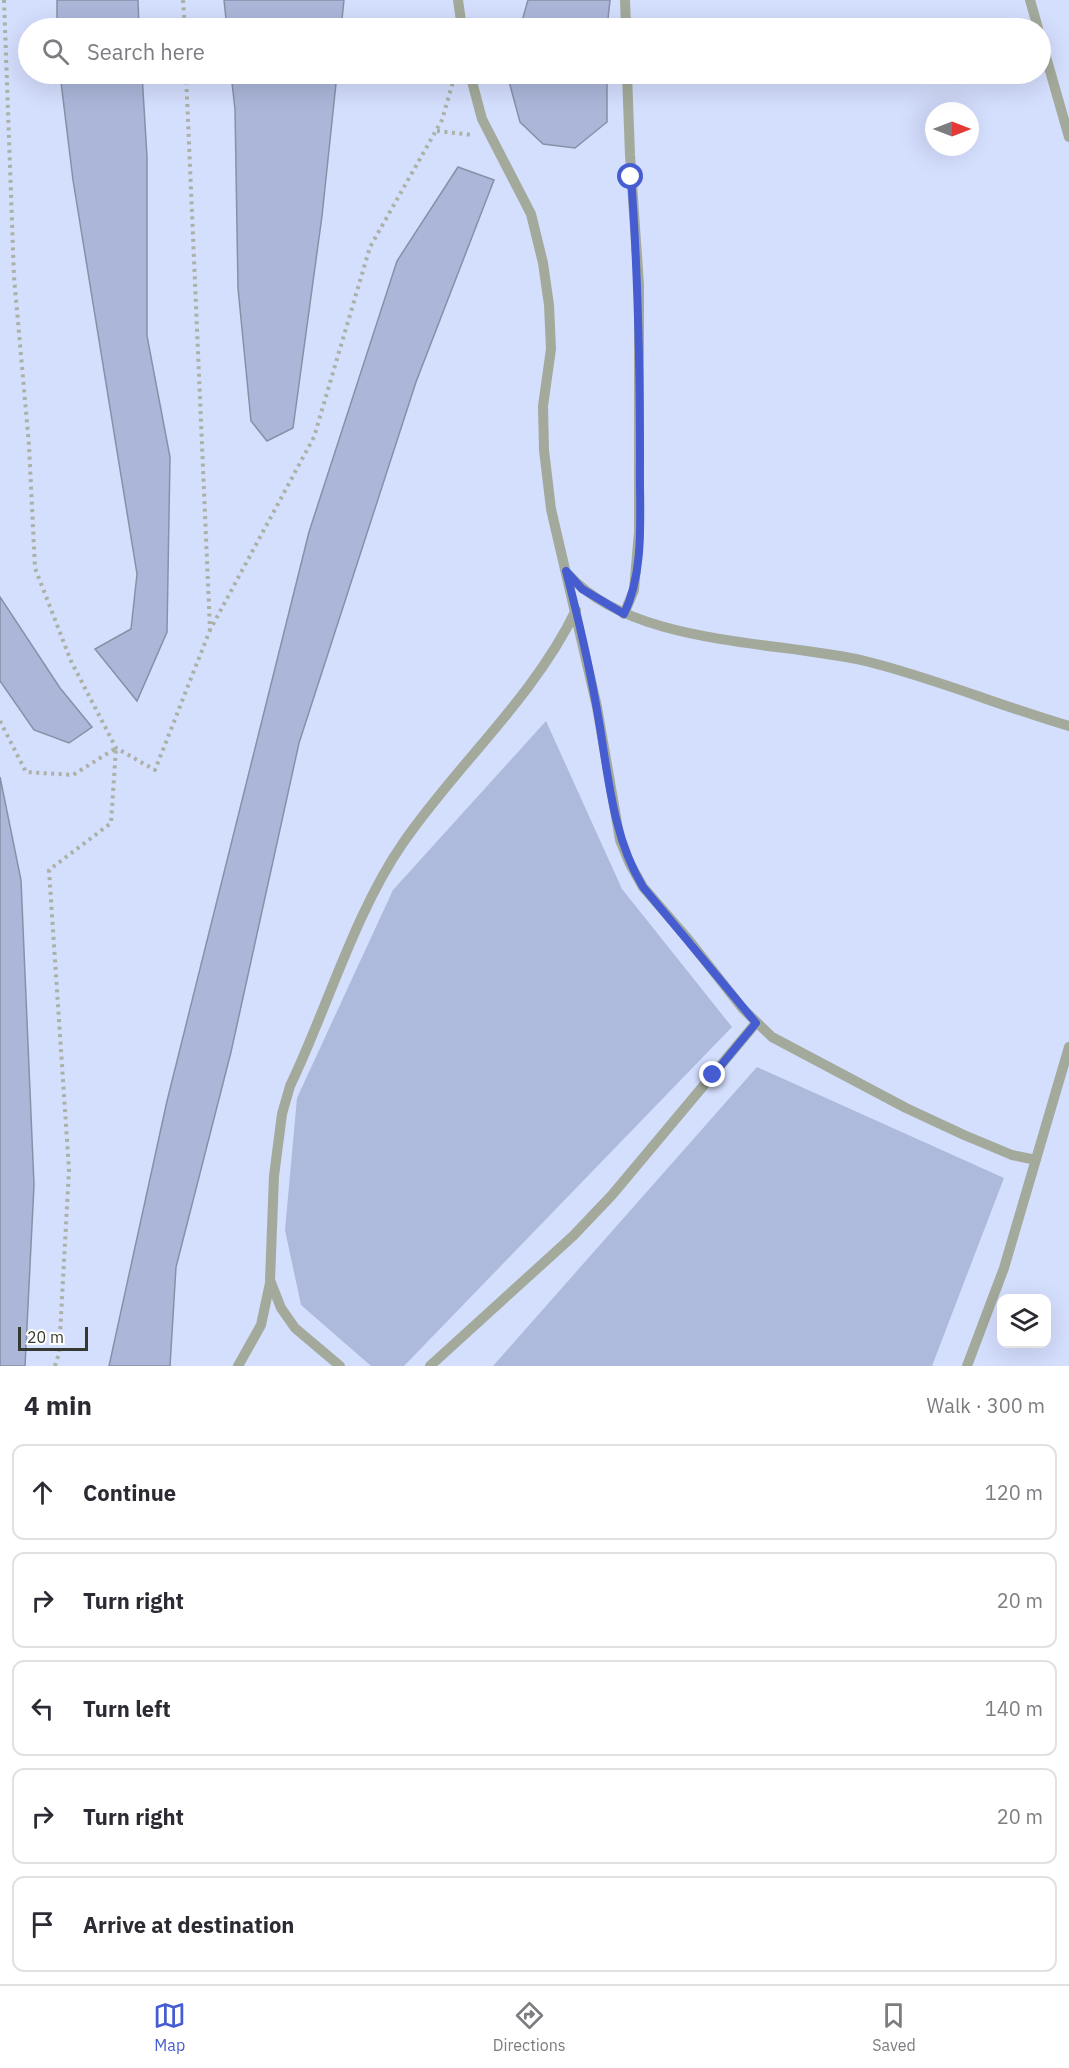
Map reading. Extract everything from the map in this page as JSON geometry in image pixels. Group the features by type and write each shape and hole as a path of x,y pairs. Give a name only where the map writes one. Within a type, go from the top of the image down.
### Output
{"lane":[{"path":"458,0 461,18"},
{"path":"625,0 626,18"},
{"path":"1030,0 1035,18"},
{"path":"1051,72 1069,137"},
{"path":"473,84 482,119 531,214 543,263 549,305 550,349 543,406 544,450 551,509 597,707 620,840 630,864 643,887 756,1023 772,1037 906,1108 1012,1155 1036,1160"},
{"path":"624,614 634,590 639,520 639,285 627,84"},
{"path":"566,571 588,593 624,614 648,623 705,636 787,646 863,661 931,679 1069,726"},
{"path":"237,1366 261,1325 270,1280 274,1176 282,1114 290,1086 372,899 404,842 539,674 560,642 576,610"},
{"path":"430,1366 573,1236 612,1195 756,1023"},
{"path":"967,1366 1004,1268 1069,1047"},
{"path":"270,1280 281,1308 295,1328 340,1366"}],"path":[{"path":"4,0 14,277 28,445 35,568 71,661 116,748 111,823 49,870 69,1170 59,1353 55,1366"},
{"path":"183,0 184,18"},
{"path":"186,84 210,630"},
{"path":"116,748 155,770 210,630 314,437 370,247 442,120 452,84"},
{"path":"436,130 492,136"},
{"path":"0,721 26,772 73,775 116,748"}],"shaded area":[{"path":"0,0 1069,0 1069,1366 0,1366"},
{"path":"57,0 138,0 139,18 57,18"},
{"path":"224,0 344,0 342,18 226,18"},
{"path":"528,0 610,0 608,18 523,18"},
{"path":"61,84 143,84 147,157 147,336 170,457 167,632 137,701 95,649 131,629 137,574 73,180"},
{"path":"232,84 336,84 322,216 293,428 267,441 251,421 238,288 235,109"},
{"path":"510,84 607,84 607,122 575,148 543,144 520,122"},
{"path":"458,167 494,180 416,382 299,743 231,1052 176,1267 170,1366 109,1366 167,1101 309,532 397,261"},
{"path":"0,597 60,688 92,727 69,743 34,730 0,681"},
{"path":"546,721 622,889 732,1027 404,1366 371,1366 301,1305 285,1230 297,1098 393,890"},
{"path":"0,777 21,880 34,1185 25,1366 0,1366"},
{"path":"757,1067 1004,1178 932,1366 493,1366"}],"route":[{"path":"631,177 640,326 639,532 634,590 624,614 582,589 566,571 597,707 620,840 630,864 643,887 756,1023 713,1075"}]}
